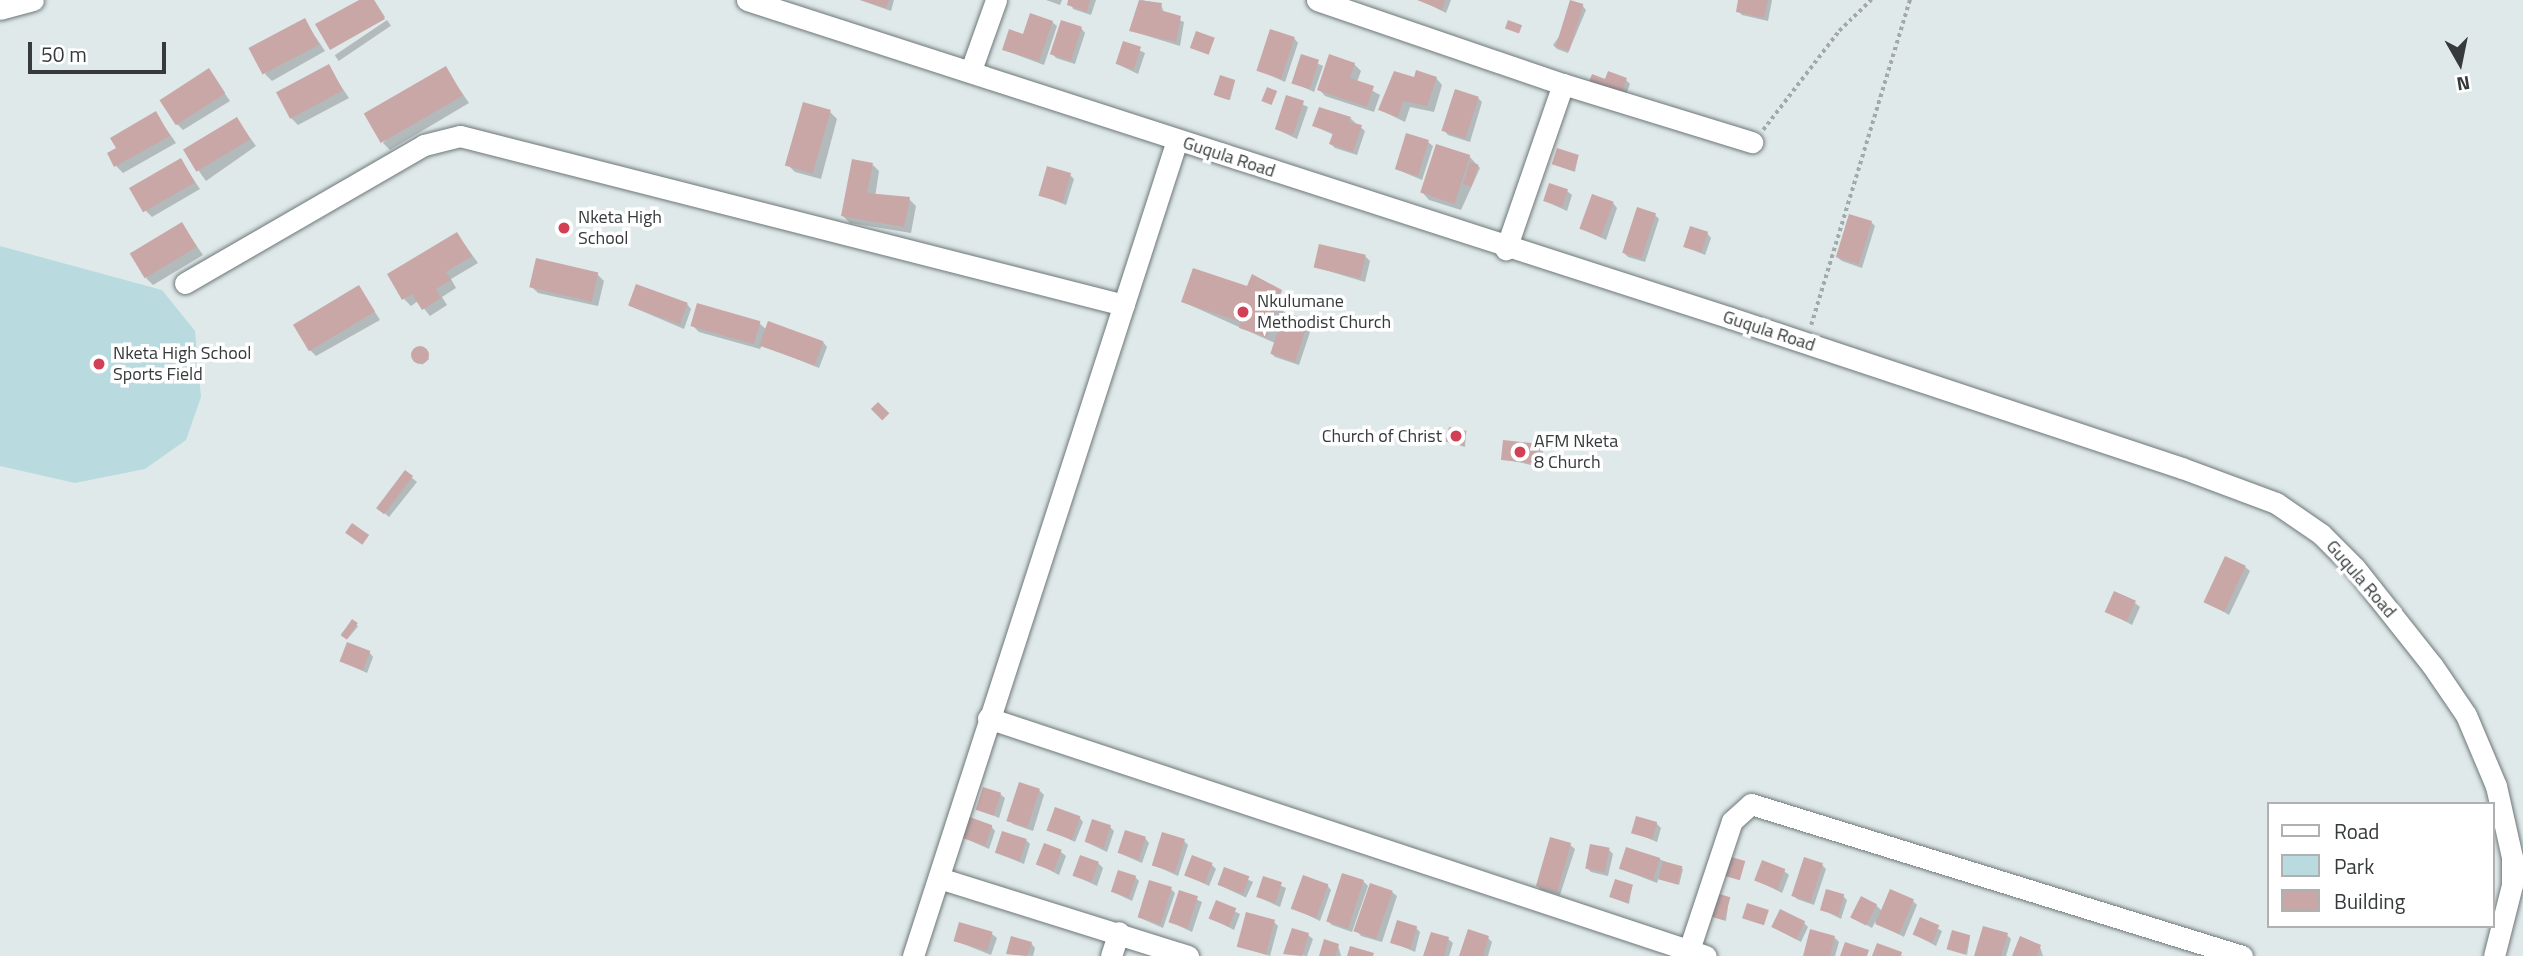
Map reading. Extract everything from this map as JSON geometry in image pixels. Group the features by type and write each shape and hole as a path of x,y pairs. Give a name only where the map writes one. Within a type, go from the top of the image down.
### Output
{"street":[{"path":"0,9 33,0"},
{"name":"Guqula Road","path":"747,0 971,70 1506,249 1805,343 2182,468 2276,503 2321,534 2355,568 2432,665 2466,715 2496,786 2508,832 2512,876 2494,956"},
{"path":"971,70 996,0"},
{"path":"1317,0 1563,84 1752,142"},
{"path":"1506,249 1563,84"},
{"path":"185,283 424,145 460,136 1124,305"},
{"path":"912,956 1177,140"},
{"path":"988,718 1694,954 1732,821 1744,807 1763,804 2242,956"},
{"path":"939,878 1119,932 1188,956"},
{"path":"1111,956 1119,932"}],"path":[{"path":"1752,142 1793,97 1839,31 1871,0"},
{"path":"1805,343 1910,0"}],"green space":[{"name":"Nketa High School Sports Field","path":"0,246 162,290 195,331 201,397 186,440 145,469 75,483 0,466"}],"building":[{"path":"359,0 374,0 385,19 330,50 315,24"},
{"path":"860,0 889,0 886,8"},
{"path":"1068,0 1090,0 1087,12 1067,5"},
{"path":"1139,0 1162,3 1160,10 1181,16 1176,42 1129,31"},
{"path":"1417,0 1445,0 1442,10"},
{"path":"1570,0 1583,4 1569,51 1556,47"},
{"path":"1738,0 1768,0 1764,18 1736,12"},
{"path":"1030,13 1053,21 1039,61 1002,50 1009,29 1023,34"},
{"path":"305,18 319,44 263,75 248,48"},
{"path":"1061,20 1082,27 1071,61 1050,54"},
{"path":"1508,20 1522,25 1519,34 1505,28"},
{"path":"1270,29 1295,37 1281,79 1256,71"},
{"path":"1196,31 1215,38 1209,55 1190,48"},
{"path":"1123,41 1141,47 1134,70 1116,64"},
{"path":"1301,54 1319,60 1309,89 1291,83"},
{"path":"1329,54 1355,63 1350,78 1374,86 1367,107 1317,90"},
{"path":"329,64 343,90 290,119 276,92"},
{"path":"446,66 463,95 381,143 364,114"},
{"path":"209,68 225,93 176,125 160,100"},
{"path":"1416,70 1437,77 1427,106 1403,101 1398,117 1378,110 1394,71 1414,77"},
{"path":"1608,71 1627,78 1621,94 1589,82 1592,74 1605,79"},
{"path":"1220,75 1235,80 1229,100 1214,95"},
{"path":"1267,87 1277,91 1272,105 1261,101"},
{"path":"1455,89 1479,97 1465,139 1441,131"},
{"path":"1286,95 1304,101 1293,135 1275,129"},
{"path":"803,102 831,110 813,173 785,165"},
{"path":"1319,107 1351,117 1349,122 1362,125 1353,152 1329,144 1333,133 1312,126"},
{"path":"156,111 170,136 114,167 107,153 116,148 110,138"},
{"path":"237,117 250,139 196,172 183,149"},
{"path":"1406,133 1429,140 1418,176 1395,169"},
{"path":"1436,144 1470,155 1454,204 1420,193"},
{"path":"1557,148 1579,155 1574,171 1552,164"},
{"path":"181,158 195,182 143,212 129,188"},
{"path":"852,159 873,163 867,193 910,197 904,227 841,216"},
{"path":"1470,162 1479,165 1471,187 1463,184"},
{"path":"1047,166 1071,173 1062,203 1038,196"},
{"path":"1549,183 1568,189 1562,207 1543,201"},
{"path":"1592,194 1614,202 1601,237 1579,229"},
{"path":"1637,207 1656,213 1641,259 1622,253"},
{"path":"1849,214 1872,221 1859,264 1836,257"},
{"path":"182,222 197,247 145,278 130,253"},
{"path":"1690,226 1708,232 1701,253 1683,247"},
{"path":"457,232 472,256 446,272 451,280 436,289 441,298 422,310 412,294 402,300 387,274"},
{"path":"1319,244 1366,255 1360,278 1314,267"},
{"path":"536,258 598,272 592,302 529,287"},
{"name":"Nkulumane Methodist Church","path":"1193,268 1247,286 1252,274 1282,290 1267,337 1239,328 1241,322 1181,302"},
{"path":"636,284 688,303 680,324 628,306"},
{"path":"359,285 375,312 309,351 293,325"},
{"path":"697,303 760,321 754,344 690,326"},
{"path":"1284,312 1309,320 1295,362 1270,354"},
{"path":"768,321 823,341 815,366 759,345"},
{"path":"416,346 424,346 429,355 427,362 416,364 411,359 411,351"},
{"path":"878,402 889,413 882,420 871,409"},
{"name":"Church of Christ","path":"1449,427 1467,431 1463,446 1446,442"},
{"name":"AFM Nketa 8 Church","path":"1503,440 1539,444 1537,464 1501,460"},
{"path":"405,470 413,476 384,514 376,508"},
{"path":"352,523 369,535 362,545 345,533"},
{"path":"2225,556 2246,566 2224,612 2203,602"},
{"path":"2114,591 2136,601 2127,622 2105,612"},
{"path":"352,619 358,623 347,639 341,636"},
{"path":"347,642 370,651 363,671 339,662"},
{"path":"1019,782 1040,789 1027,828 1006,821"},
{"path":"983,787 1001,793 994,816 976,810"},
{"path":"1055,807 1080,816 1072,840 1046,830"},
{"path":"967,816 992,825 985,846 959,837"},
{"path":"1636,816 1657,822 1652,839 1631,833"},
{"path":"1092,819 1111,825 1104,848 1085,842"},
{"path":"1125,830 1146,837 1139,860 1118,853"},
{"path":"1002,831 1027,839 1020,861 995,853"},
{"path":"1162,832 1185,839 1175,872 1152,865"},
{"path":"1550,837 1571,843 1557,892 1536,886"},
{"path":"1044,843 1062,850 1053,871 1036,864"},
{"path":"1590,844 1610,848 1605,872 1585,869"},
{"path":"1626,847 1660,858 1653,880 1619,869"},
{"path":"1080,855 1099,862 1091,883 1072,876"},
{"path":"1192,855 1213,863 1205,883 1184,876"},
{"path":"1728,856 1745,861 1740,880 1722,875"},
{"path":"1804,857 1823,863 1810,902 1791,896"},
{"path":"1762,860 1785,869 1777,889 1754,881"},
{"path":"1663,861 1682,866 1677,885 1658,879"},
{"path":"1224,867 1249,876 1243,894 1218,885"},
{"path":"1118,870 1136,876 1129,898 1111,892"},
{"path":"1342,873 1364,880 1348,929 1326,922"},
{"path":"1303,875 1328,884 1316,918 1291,909"},
{"path":"1263,876 1282,882 1275,903 1256,897"},
{"path":"1615,879 1633,885 1627,903 1609,897"},
{"path":"1149,880 1172,887 1161,924 1138,917"},
{"path":"1370,883 1393,891 1376,939 1353,931"},
{"path":"1826,889 1844,894 1838,915 1820,910"},
{"path":"1890,889 1914,899 1899,934 1875,924"},
{"path":"1179,890 1198,896 1188,929 1168,922"},
{"path":"1716,893 1730,897 1724,920 1709,916"},
{"path":"1861,896 1877,904 1866,926 1850,917"},
{"path":"1216,900 1236,908 1229,927 1209,919"},
{"path":"1747,903 1769,910 1764,925 1742,918"},
{"path":"1780,909 1805,921 1796,939 1771,927"},
{"path":"1246,912 1275,920 1266,955 1237,947"},
{"path":"1920,917 1939,925 1932,943 1913,934"},
{"path":"1397,920 1417,926 1410,949 1390,943"},
{"path":"959,922 993,932 987,951 953,941"},
{"path":"1983,926 2008,933 2001,956 1974,956"},
{"path":"1292,928 1309,933 1302,956 1283,954"},
{"path":"1468,929 1489,936 1483,956 1459,956"},
{"path":"1810,929 1835,936 1830,956 1803,956"},
{"path":"1952,930 1970,935 1965,954 1946,949"},
{"path":"1431,932 1449,937 1444,956 1423,956"},
{"path":"1011,936 1032,942 1027,956 1006,954"},
{"path":"2020,936 2041,945 2037,956 2012,956"},
{"path":"1324,939 1339,944 1335,956 1319,956"},
{"path":"1845,942 1869,950 1867,956 1840,956"},
{"path":"1877,943 1902,952 1901,956 1872,956"},
{"path":"1350,946 1374,953 1373,956 1347,956"}],"place":[{"name":"Nketa High School","path":"564,228"},
{"name":"Nkulumane Methodist Church","path":"1243,312"},
{"name":"Nketa High School Sports Field","path":"99,364"},
{"name":"Church of Christ","path":"1456,436"},
{"name":"AFM Nketa 8 Church","path":"1520,452"}]}
